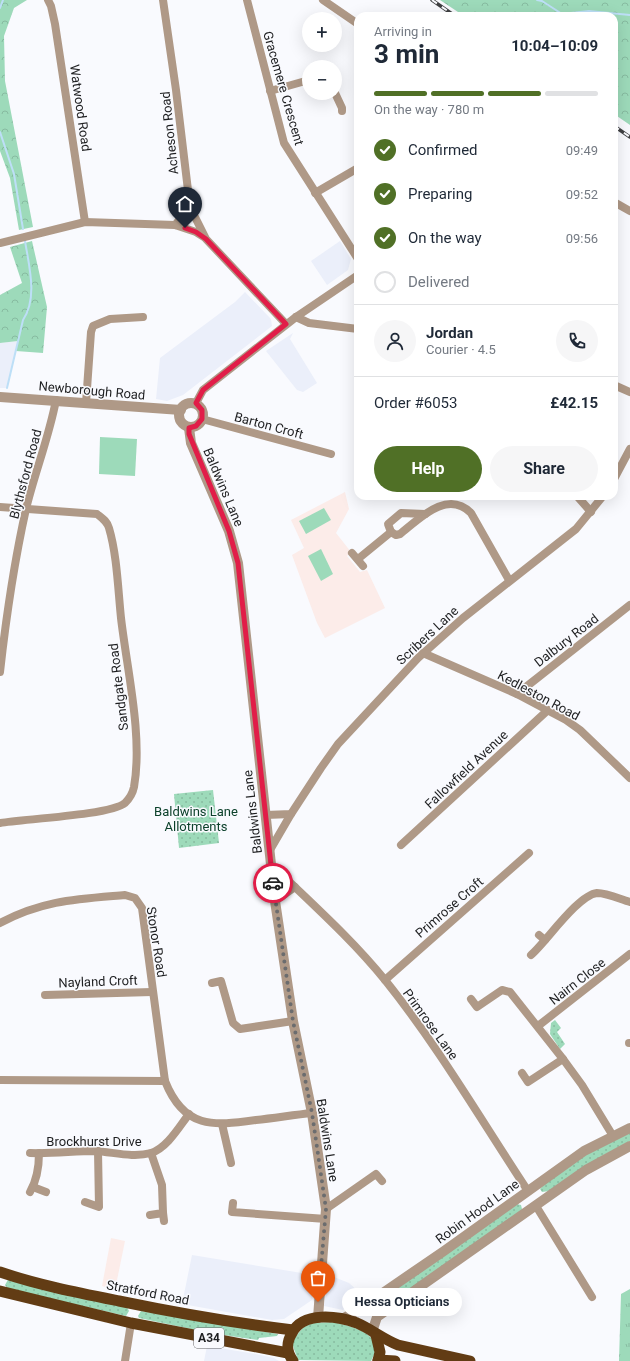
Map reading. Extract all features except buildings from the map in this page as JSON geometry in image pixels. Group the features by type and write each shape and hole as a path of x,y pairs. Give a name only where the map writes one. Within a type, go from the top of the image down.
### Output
{"highway":[{"path":"1,1291 3,1273"},
{"name":"Stratford Road","path":"3,1273 133,1304 245,1325 293,1330"},
{"name":"A34","path":"1,1291 131,1323 290,1357"},
{"path":"131,1323 133,1304"},
{"path":"290,1357 288,1340 293,1330 305,1321 318,1318 342,1319 358,1324 398,1345 470,1361"},
{"path":"374,1333 380,1352 378,1361 395,1361"}],"street":[{"name":"Watwood Road","path":"48,0 55,24 84,222"},
{"name":"Acheson Road","path":"163,0 190,207 206,239 286,324"},
{"name":"Gracemere Crescent","path":"247,0 284,143 354,253"},
{"path":"323,0 354,21"},
{"path":"270,91 302,82"},
{"path":"338,100 342,112"},
{"path":"315,193 354,170"},
{"path":"618,204 630,211"},
{"path":"175,225 190,207"},
{"path":"0,243 84,222 175,225 196,232 206,239"},
{"path":"196,403 203,390 286,324 354,278"},
{"path":"86,403 91,332 93,326 110,319 143,316"},
{"path":"296,317 309,323 354,329"},
{"path":"618,387 630,392"},
{"name":"Newborough Road","path":"0,396 181,410"},
{"name":"Blythsford Road","path":"0,672 8,607 26,508 43,454 56,400"},
{"path":"196,403 202,410 202,419 196,426 189,428 180,421 181,410 186,404 196,403"},
{"name":"Barton Croft","path":"202,419 331,454"},
{"name":"Baldwins Lane","path":"189,428 191,443 229,531 238,563 275,901 293,1021 312,1113 326,1214 318,1318"},
{"path":"618,472 630,449"},
{"path":"581,500 592,512"},
{"name":"Scribers Lane","path":"270,850 321,768 338,744 356,723 423,653 509,580 576,529 601,500"},
{"path":"425,514 406,512 401,513 388,524 391,532 396,535 400,534 425,514 443,504 456,505 468,510 509,580"},
{"name":"Sandgate Road","path":"0,507 97,514 107,523 114,557 136,732 134,790 128,799 118,807 96,812 0,823"},
{"path":"352,553 360,563 391,532"},
{"name":"Dalbury Road","path":"517,694 630,605"},
{"name":"Kedleston Road","path":"423,653 517,694 548,710 580,730 630,778"},
{"name":"Fallowfield Avenue","path":"401,845 548,710"},
{"path":"266,815 291,814"},
{"name":"Primrose Croft","path":"384,980 529,853"},
{"name":"Primrose Lane","path":"272,865 345,936 384,980 457,1080 528,1191"},
{"path":"275,901 295,887"},
{"path":"531,955 542,937 591,895 599,893 630,902"},
{"name":"Stonor Road","path":"0,923 20,912 44,904 67,900 131,896 139,902 142,908 152,992 161,1038 165,1081 175,1101 189,1114 204,1122 222,1124 312,1113"},
{"name":"Nairn Close","path":"538,1026 630,954"},
{"path":"212,983 221,980 233,1023 240,1029 293,1021"},
{"path":"471,999 477,1007 502,990 510,992 538,1026 582,1085 613,1136"},
{"name":"Nayland Croft","path":"44,995 152,992"},
{"path":"522,1073 528,1082 563,1059"},
{"path":"0,1080 165,1081"},
{"name":"Brockhurst Drive","path":"46,1192 32,1189 39,1164 35,1153 98,1151 121,1155 151,1153 162,1146 172,1136 189,1114"},
{"path":"222,1124 231,1163"},
{"name":"Robin Hood Lane","path":"342,1319 358,1310 438,1255 584,1151 630,1128"},
{"path":"374,1333 377,1317 586,1170 630,1146"},
{"path":"85,1202 99,1210 98,1151"},
{"path":"150,1215 163,1217 162,1185 151,1153"},
{"path":"233,1203 232,1212 326,1214 376,1174 382,1182"},
{"path":"528,1191 592,1297"},
{"path":"126,1361 131,1323"}],"shaded area":[{"path":"340,241 351,259 348,270 327,285 311,261"},
{"path":"245,292 271,319 272,326 183,395 167,401 156,399 160,358 235,302"},
{"path":"293,333 290,339 317,383 303,392 297,390 266,351"},
{"path":"18,341 7,388 0,388 0,343"},
{"path":"345,492 349,509 336,533 351,552 347,556 360,572 367,570 385,608 325,638 317,623 292,555 304,548 291,520"},
{"path":"111,1238 125,1241 115,1290 102,1286"},
{"path":"192,1255 314,1275 312,1300 284,1319 272,1320 182,1304"},
{"path":"329,1275 349,1283 359,1292 343,1310 324,1306"},
{"path":"207,1346 256,1354 274,1358 279,1361 204,1361"}],"green space":[{"path":"0,0 27,0 14,8 4,36 5,81 33,227 19,230 10,178 0,151"},
{"path":"440,0 630,0 630,125 618,117 618,12 458,12"},
{"path":"32,241 47,307 43,353 16,351 18,341 0,343 0,295 22,283 10,247"},
{"path":"100,437 137,439 135,476 99,474"},
{"path":"324,508 331,520 306,534 299,521"},
{"path":"321,549 333,574 321,581 308,556"},
{"name":"Baldwins Lane Allotments","path":"213,790 219,843 179,848 174,794"},
{"path":"555,1020 561,1028 557,1032 565,1044 560,1049 550,1034 551,1023"},
{"path":"630,1132 630,1141 602,1156 549,1191 542,1192 540,1189 549,1179 570,1163"},
{"path":"517,1204 521,1205 522,1209 519,1213 375,1313 367,1309"},
{"path":"9,1278 127,1307 129,1311 126,1316 8,1289 5,1285"},
{"path":"630,1289 630,1361 619,1361 621,1294"},
{"path":"141,1311 278,1334 277,1336 259,1338 258,1340 210,1333 139,1318 138,1316"},
{"path":"334,1322 358,1329 372,1338 375,1344 375,1352 371,1361 298,1360 292,1343 304,1327 313,1323"}],"waterway":[{"path":"0,8 3,0"},
{"path":"537,0 542,1 559,12"},
{"path":"580,12 599,12"},
{"path":"618,14 630,15"},
{"path":"0,132 14,174 23,229"},
{"path":"7,388 23,320 28,311 30,302 31,282 25,241"}],"railway":[{"path":"432,0 449,12"},
{"path":"618,129 630,137"}],"way so far":[{"path":"273,883 293,1021 312,1113 326,1209 318,1302"}],"place":[{"name":"Hessa Opticians","path":"318,1302"}],"route":[{"path":"185,228 196,232 206,239 286,324 203,390 196,403 202,410 202,419 199,424 189,428 191,443 229,531 238,563 247,633 273,883"}]}
